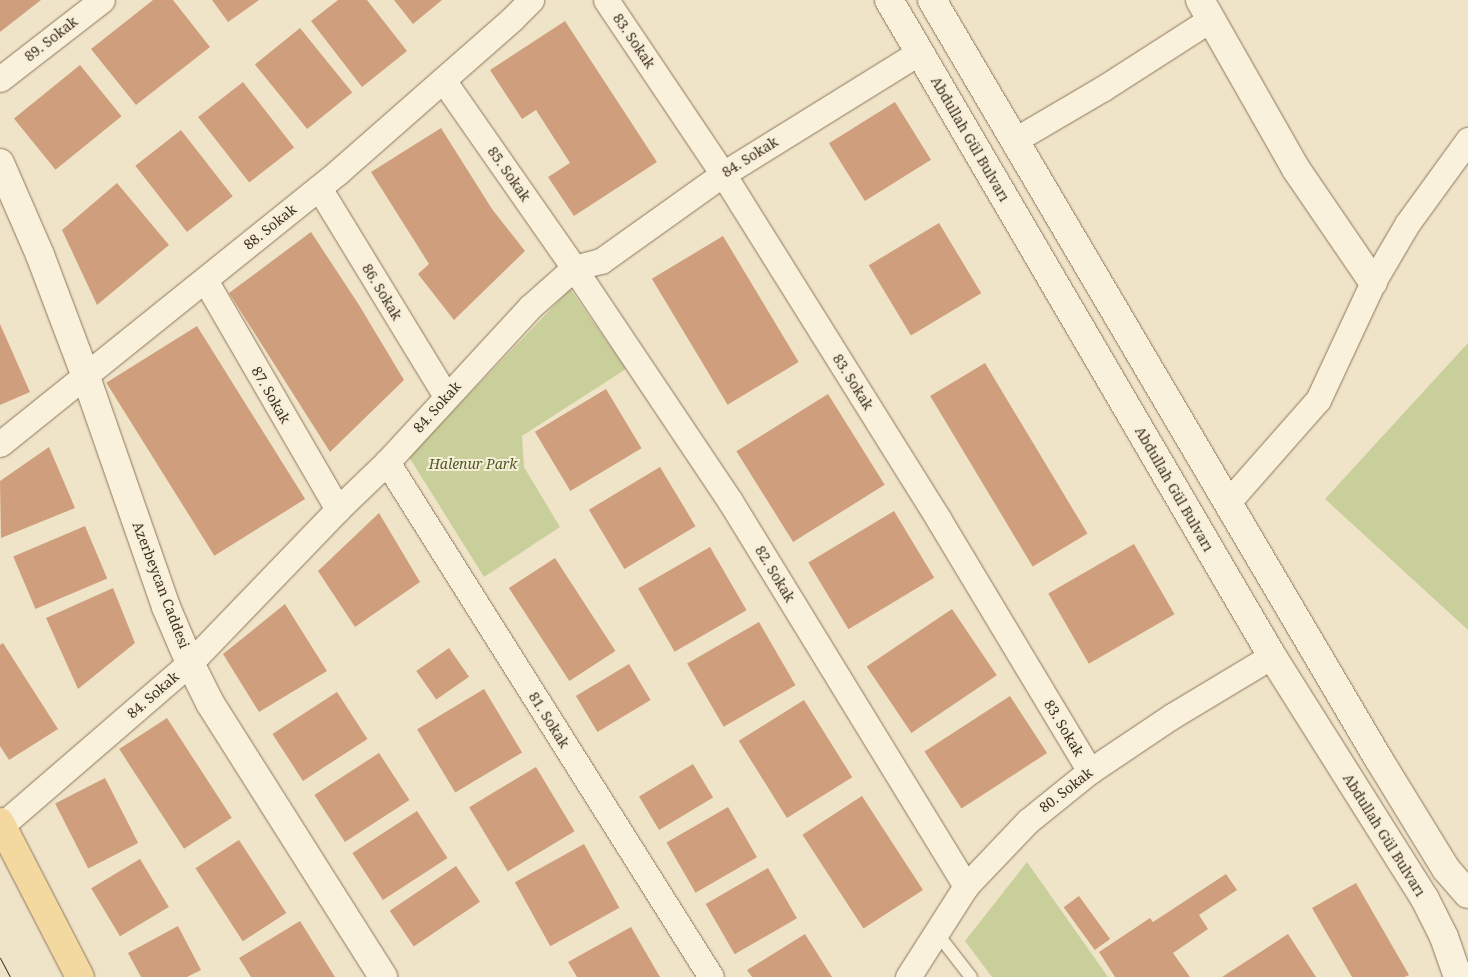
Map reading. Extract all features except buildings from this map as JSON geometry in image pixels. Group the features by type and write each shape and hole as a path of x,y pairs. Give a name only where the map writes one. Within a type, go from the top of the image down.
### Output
{"main road":[{"name":"Abdullah Gül Bulvarı","path":"889,0 1272,656 1425,900 1444,937 1458,977"},
{"path":"932,0 1441,861 1468,894"},
{"path":"1205,10 1296,169 1373,282"},
{"name":"Azerbeycan Caddesi","path":"0,163 40,255 86,377 166,607 190,663 210,703 383,977"},
{"path":"1,824 80,977"}],"street":[{"name":"89. Sokak","path":"0,79 102,0"},
{"name":"88. Sokak","path":"0,444 86,377 319,188 531,0"},
{"name":"83. Sokak","path":"606,0 723,174 939,520 1090,770"},
{"path":"1015,140 1102,89 1205,10"},
{"name":"84. Sokak","path":"1,824 190,663 338,509 387,462 530,307 574,268 602,261 723,174 920,52"},
{"name":"85. Sokak","path":"443,80 574,268"},
{"path":"1228,502 1318,400 1373,282 1407,224 1468,140"},
{"name":"86. Sokak","path":"319,188 446,396"},
{"name":"82. Sokak","path":"574,268 730,501 966,886"},
{"name":"87. Sokak","path":"205,280 338,509"},
{"name":"81. Sokak","path":"387,462 710,977"},
{"name":"80. Sokak","path":"908,977 966,886 1028,821 1090,770 1172,716 1272,656"}],"lane":[{"path":"936,932 971,977"}],"green space":[{"name":"Halenur Park","path":"570,289 626,369 522,436 524,467 560,527 484,577 409,457"},
{"path":"1468,343 1468,630 1325,499"},
{"path":"1027,862 1108,977 992,977 965,941"}],"tram line":[{"path":"0,958 10,977"}]}
